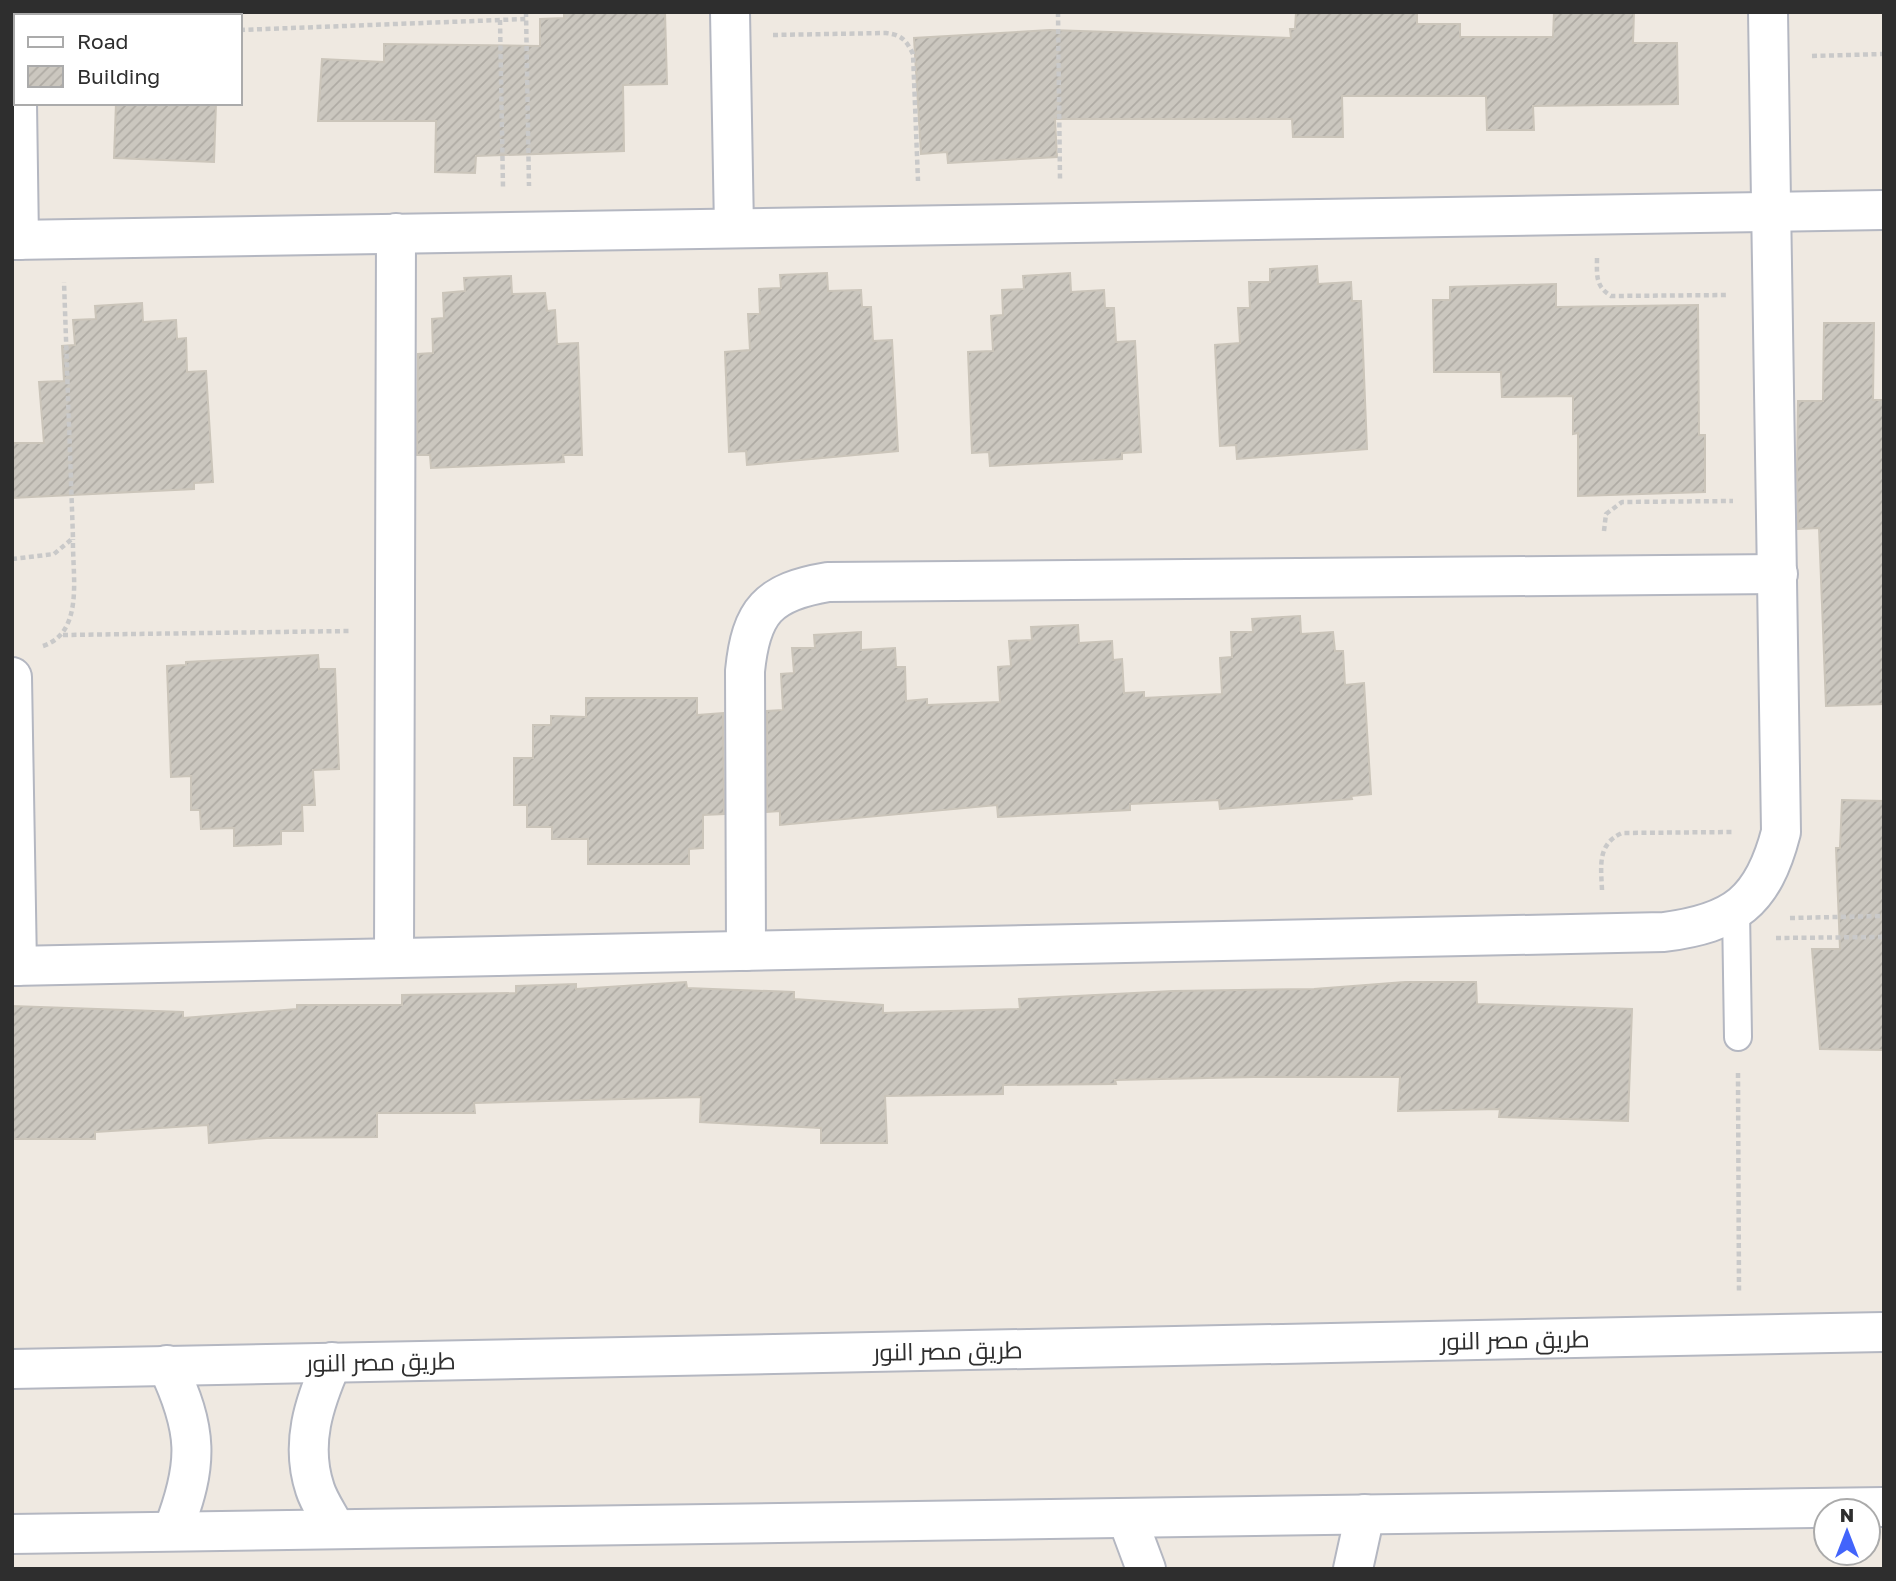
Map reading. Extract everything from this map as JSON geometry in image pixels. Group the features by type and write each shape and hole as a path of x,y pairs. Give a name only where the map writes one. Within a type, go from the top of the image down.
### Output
{"street":[{"path":"12,677 15,966 1602,933 1736,923 1768,871 1781,832 1768,12"},
{"path":"730,24 734,228"},
{"path":"17,105 15,240 1884,210"},
{"path":"394,958 396,233"},
{"path":"746,951 745,671 748,637 765,607 794,588 828,582 1778,574"},
{"name":"طريق مصر النور","path":"12,1369 1884,1332"},
{"path":"332,1362 314,1402 308,1446 315,1489 335,1528"},
{"path":"167,1366 186,1405 193,1448 188,1490 173,1530"},
{"path":"12,1534 1884,1507"},
{"path":"1353,1569 1366,1514"},
{"path":"1127,1518 1146,1569"}],"lane":[{"path":"1736,923 1738,1037"}],"path":[{"path":"517,232 526,12"},
{"path":"1058,12 1061,223"},
{"path":"242,30 526,19"},
{"path":"500,20 517,232"},
{"path":"730,24 899,34 907,41 913,54 919,225"},
{"path":"1769,57 1884,54"},
{"path":"1596,215 1597,281 1601,290 1611,296 1773,294"},
{"path":"63,239 72,538 71,621 64,635"},
{"path":"1605,574 1604,520 1611,508 1622,502 1777,501"},
{"path":"12,559 54,554 72,538"},
{"path":"38,647 64,635 396,631"},
{"path":"1602,933 1601,858 1609,838 1622,833 1781,832"},
{"path":"1736,923 1884,916"},
{"path":"1736,923 1884,937"},
{"path":"1738,1037 1739,1334"}],"building":[{"path":"564,12 665,12 667,84 623,85 624,151 476,156 475,173 435,172 436,121 318,121 322,59 384,62 384,44 540,46 540,19 564,18"},
{"path":"1296,12 1417,12 1417,24 1460,24 1460,37 1553,37 1554,12 1634,12 1633,43 1677,43 1678,104 1533,106 1534,130 1487,130 1486,96 1342,96 1343,137 1293,137 1292,119 1055,119 1057,157 948,163 947,152 921,154 914,38 1050,30 1291,38 1290,29 1295,29"},
{"path":"116,105 216,105 214,162 114,158"},
{"path":"1317,266 1318,284 1351,282 1352,301 1361,301 1367,449 1237,459 1236,445 1220,446 1215,345 1240,343 1238,308 1250,308 1249,282 1270,282 1270,269"},
{"path":"827,273 828,291 861,290 862,307 871,307 873,341 892,340 898,451 747,465 746,451 729,452 725,352 750,350 748,314 760,314 759,289 781,288 780,275"},
{"path":"1070,273 1071,292 1104,290 1105,308 1114,308 1116,342 1135,341 1141,452 1122,453 1122,459 990,466 989,452 972,453 968,352 993,351 991,316 1003,315 1002,290 1024,289 1023,276"},
{"path":"511,276 512,294 545,293 547,311 555,310 557,344 578,343 582,455 563,455 564,462 431,468 430,455 417,455 418,354 433,353 432,319 444,318 443,293 465,291 464,278"},
{"path":"1556,284 1556,307 1698,305 1699,435 1705,435 1705,492 1578,496 1578,433 1573,434 1573,396 1502,397 1501,372 1434,372 1433,300 1450,300 1450,287"},
{"path":"142,303 143,322 176,320 177,339 186,338 187,372 206,371 213,482 194,483 194,489 12,498 12,443 44,443 39,382 64,381 62,346 75,345 73,320 96,319 95,306"},
{"path":"1824,323 1874,323 1873,400 1884,400 1884,704 1826,706 1819,528 1798,529 1798,401 1823,401"},
{"path":"1300,616 1301,634 1333,632 1335,651 1343,651 1345,685 1364,683 1371,794 1351,796 1352,799 1220,809 1219,800 1130,804 1130,810 998,817 997,805 780,825 780,811 767,812 767,711 783,710 781,674 794,673 792,648 815,648 814,635 861,632 861,650 895,648 896,667 905,667 906,701 927,699 927,705 1000,702 998,667 1011,666 1009,641 1032,640 1031,627 1078,625 1079,643 1112,641 1113,660 1122,659 1124,693 1144,692 1144,698 1222,694 1220,658 1232,657 1231,632 1253,632 1252,619"},
{"path":"318,655 319,669 335,669 339,769 313,770 315,805 302,805 303,831 281,831 281,844 234,846 234,828 201,829 200,810 191,810 191,776 171,777 167,666 186,665 186,662"},
{"path":"586,698 697,698 697,715 723,713 724,814 703,815 703,848 689,849 689,864 588,864 588,839 552,839 552,827 527,827 527,805 514,805 514,758 533,758 533,725 551,725 551,716 586,717"},
{"path":"1842,800 1884,801 1884,1050 1820,1049 1812,949 1840,949 1836,848 1840,848"},
{"path":"686,982 687,988 794,992 794,999 883,1005 883,1013 1020,1009 1019,999 1173,991 1314,989 1405,982 1476,982 1477,1004 1632,1009 1628,1121 1499,1117 1500,1109 1398,1111 1400,1077 1254,1077 1115,1080 1116,1084 1003,1085 1003,1094 885,1096 887,1143 821,1143 821,1128 700,1122 701,1097 474,1103 475,1113 377,1113 377,1137 267,1138 209,1143 208,1125 95,1132 95,1139 12,1139 12,1006 183,1012 183,1018 297,1009 297,1005 402,1005 402,995 516,993 516,986 576,984 576,989"}]}
